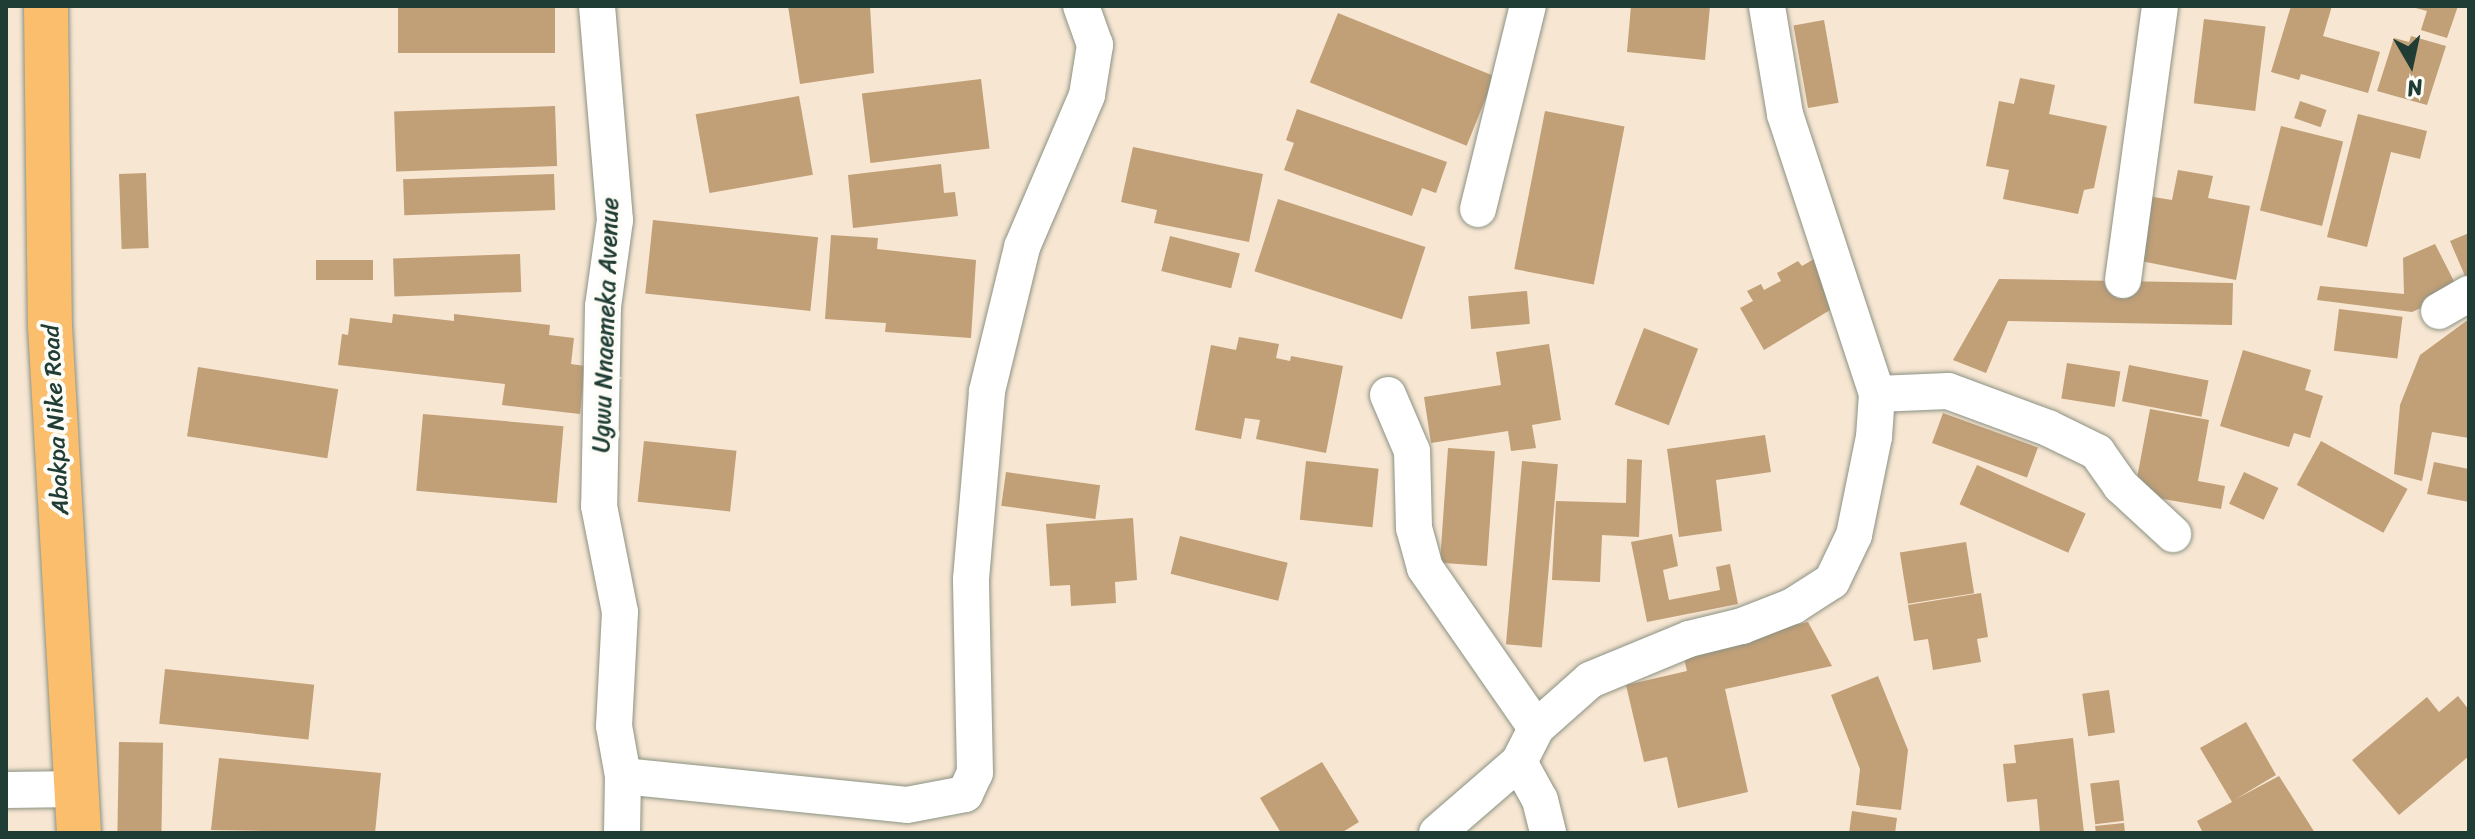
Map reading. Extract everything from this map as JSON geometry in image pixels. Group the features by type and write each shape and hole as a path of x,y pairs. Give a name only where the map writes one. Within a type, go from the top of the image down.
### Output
{"main road":[{"name":"Abakpa Nike Road","path":"46,6 50,326 79,789 79,833"}],"street":[{"name":"Ugwu Nnaemeka Avenue","path":"597,6 615,220 603,306 599,506 620,612 614,726 623,776 622,833"},
{"path":"623,776 907,805 965,794 975,773 971,579 987,391 1022,247 1087,95 1095,45 1081,6"},
{"path":"1478,209 1528,6"},
{"path":"1437,833 1519,762 1536,728 1590,680 1689,639 1742,626 1793,606 1832,581 1854,535 1874,437 1877,394 1785,114 1767,6"},
{"path":"2123,280 2160,6"},
{"path":"1877,394 1948,391 2048,428 2097,452 2121,486 2173,534"},
{"path":"1388,395 1412,451 1414,528 1425,568 1536,728"},
{"path":"1519,762 1540,800 1548,833"},
{"path":"6,790 79,789"}],"building":[{"path":"398,6 555,6 555,53 398,53"},
{"path":"788,6 870,6 874,73 800,84"},
{"path":"1631,6 1710,6 1705,60 1627,52"},
{"path":"2291,6 2332,6 2323,36 2380,52 2368,93 2301,74 2299,80 2271,72"},
{"path":"2458,6 2447,38 2421,30 2427,11 2412,7"},
{"path":"1338,13 1495,76 1467,146 1310,83"},
{"path":"2204,19 2266,27 2255,111 2194,103"},
{"path":"1824,20 1839,103 1808,108 1793,25"},
{"path":"2411,36 2446,46 2427,105 2377,91 2394,38 2409,42"},
{"path":"2020,78 2055,85 2049,114 2107,126 2094,188 2084,190 2078,214 2003,199 2009,170 1986,166 1999,101 2014,104"},
{"path":"981,79 990,148 870,163 862,94"},
{"path":"799,96 813,175 709,193 696,114"},
{"path":"2300,101 2326,110 2321,127 2294,118"},
{"path":"555,106 557,166 396,172 394,112"},
{"path":"1297,109 1447,162 1436,193 1422,188 1412,216 1284,170 1294,143 1286,140"},
{"path":"1545,111 1625,126 1594,284 1514,269"},
{"path":"2358,114 2427,131 2420,159 2391,152 2367,247 2327,237"},
{"path":"2281,126 2343,141 2322,226 2260,210"},
{"path":"1133,147 1263,174 1249,242 1154,223 1157,210 1121,202"},
{"path":"941,164 944,193 955,192 958,216 853,228 848,175"},
{"path":"2178,170 2213,176 2208,198 2250,206 2236,280 2131,259 2141,195 2172,200"},
{"path":"146,173 149,248 122,249 119,174"},
{"path":"554,174 555,210 404,215 403,179"},
{"path":"1278,199 1425,247 1402,319 1255,271"},
{"path":"653,220 818,237 810,311 645,294"},
{"path":"2469,233 2469,275 2465,276 2450,241"},
{"path":"831,235 878,238 877,249 976,260 971,338 885,332 886,323 825,319"},
{"path":"1170,236 1240,253 1231,288 1161,271"},
{"path":"2435,244 2459,291 2412,312 2317,300 2320,286 2404,294 2403,258"},
{"path":"520,254 521,292 394,296 393,258"},
{"path":"1814,259 1840,304 1764,350 1740,308 1753,301 1747,291 1761,284 1764,290 1781,281 1777,273 1798,261 1802,266"},
{"path":"316,260 373,260 373,280 316,280"},
{"path":"1999,279 2233,283 2232,325 2008,321 1986,373 1953,360"},
{"path":"1527,291 1530,324 1471,329 1468,296"},
{"path":"2339,309 2403,317 2397,358 2334,351"},
{"path":"393,314 454,321 454,314 550,325 549,335 574,338 571,364 585,366 580,414 502,405 505,384 338,365 342,334 348,335 350,318 392,323"},
{"path":"2469,319 2469,438 2432,432 2422,481 2394,474 2400,405 2420,355"},
{"path":"1644,328 1698,349 1669,425 1615,405"},
{"path":"1239,337 1279,344 1276,358 1290,361 1291,356 1343,366 1326,453 1256,439 1260,420 1245,418 1241,439 1195,430 1211,345 1236,350"},
{"path":"1549,344 1561,420 1532,425 1536,448 1511,451 1508,431 1431,443 1424,397 1501,385 1496,352"},
{"path":"2243,350 2311,370 2305,390 2323,396 2310,438 2294,433 2289,447 2220,426"},
{"path":"2067,363 2120,371 2115,407 2061,399"},
{"path":"2129,365 2209,380 2201,417 2122,401"},
{"path":"198,367 338,389 327,458 187,436"},
{"path":"2150,409 2209,420 2198,481 2225,486 2221,509 2134,494"},
{"path":"1943,413 2038,448 2027,478 1932,443"},
{"path":"423,414 563,426 557,503 416,491"},
{"path":"1765,435 1771,472 1716,480 1722,531 1679,537 1667,449"},
{"path":"644,441 736,451 730,511 638,502"},
{"path":"2321,441 2408,489 2383,533 2297,485"},
{"path":"1448,448 1495,451 1487,566 1440,563"},
{"path":"1627,459 1642,460 1639,537 1602,535 1600,582 1552,580 1556,501 1626,503"},
{"path":"1306,461 1379,469 1372,527 1300,520"},
{"path":"1522,461 1558,464 1542,647 1506,644"},
{"path":"2434,462 2469,469 2469,502 2427,494"},
{"path":"1977,465 2086,513 2068,553 1960,504"},
{"path":"1006,472 1100,485 1095,519 1001,506"},
{"path":"2244,472 2278,488 2264,520 2229,504"},
{"path":"1133,518 1137,580 1115,582 1116,603 1071,606 1070,585 1050,586 1046,524"},
{"path":"1672,534 1678,566 1663,570 1669,600 1720,590 1716,567 1730,564 1738,604 1647,622 1631,542"},
{"path":"1180,536 1288,563 1278,601 1171,574"},
{"path":"1966,542 1974,593 1908,604 1900,552"},
{"path":"1981,593 1988,637 1977,639 1981,662 1933,670 1928,639 1914,641 1908,605"},
{"path":"1808,622 1832,666 1725,689 1748,792 1678,808 1667,757 1644,762 1626,685 1687,671 1682,650"},
{"path":"165,669 314,685 308,739 159,724"},
{"path":"1878,676 1908,750 1901,810 1856,805 1860,769 1831,695"},
{"path":"2109,690 2115,733 2088,736 2082,694"},
{"path":"2458,696 2469,710 2469,756 2399,815 2352,760 2427,697 2439,712"},
{"path":"2246,722 2276,775 2234,800 2279,776 2315,833 2203,833 2197,821 2232,802 2200,748"},
{"path":"2073,738 2084,833 2040,833 2037,799 2007,802 2003,764 2016,763 2014,745"},
{"path":"119,742 163,743 161,833 117,833"},
{"path":"219,758 381,773 375,833 211,830"},
{"path":"1322,762 1359,822 1341,833 1281,833 1260,798"},
{"path":"2119,780 2124,821 2095,824 2090,784"},
{"path":"1852,811 1897,818 1895,833 1849,833"},
{"path":"2124,823 2125,833 2096,833 2095,826"}]}
